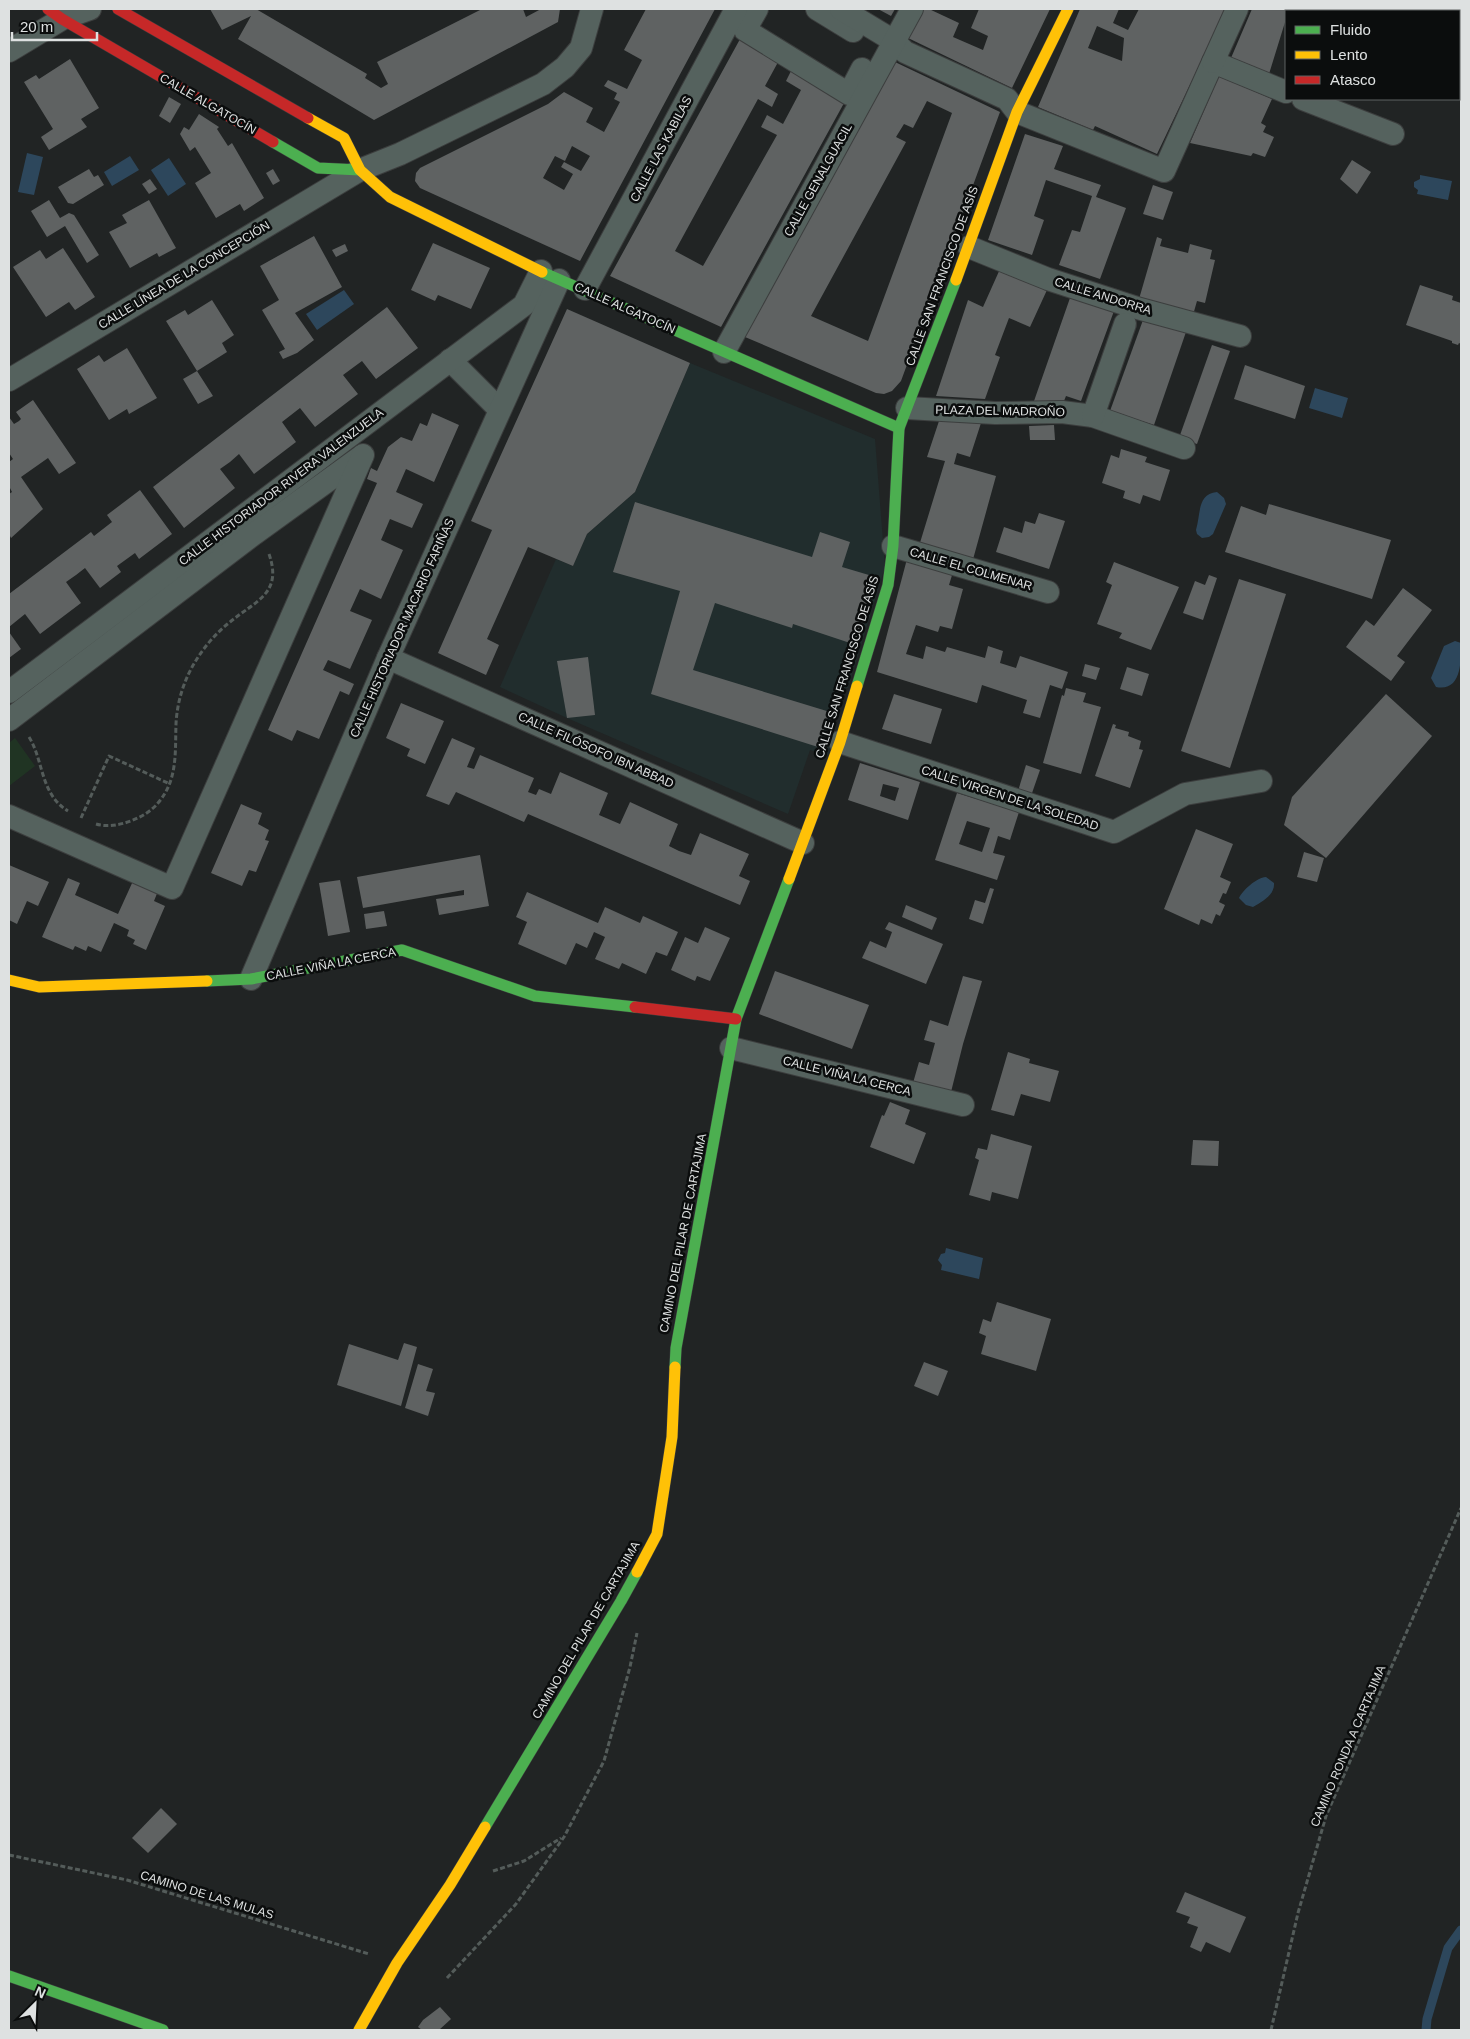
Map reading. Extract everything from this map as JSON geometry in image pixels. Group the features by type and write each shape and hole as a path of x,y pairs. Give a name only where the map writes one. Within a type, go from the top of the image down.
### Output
{"street":[{"path":"9,51 55,14 90,9"},
{"name":"CALLE ALGATOCÍN","path":"118,9 344,138 360,170 390,197 550,275 586,289 724,352 903,418"},
{"name":"CALLE LÍNEA DE LA CONCEPCIÓN","path":"9,380 360,170 400,154 543,84 565,67 582,48 592,9"},
{"name":"CALLE LAS KABILAS","path":"586,289 736,9"},
{"path":"756,9 745,30 848,94 876,44 817,9"},
{"path":"842,9 894,41 905,52 1007,99 1017,112 1164,171 1237,9"},
{"name":"CALLE GENALGUACIL","path":"724,352 912,9"},
{"name":"CALLE SAN FRANCISCO DE ASÍS","path":"736,1019 804,843 840,742 888,585 903,418 969,247 1017,112 1068,9"},
{"name":"CALLE ALGATOCÍN","path":"55,14 318,168 360,170"},
{"path":"1213,62 1285,92"},
{"path":"1305,100 1394,134"},
{"name":"CALLE ANDORRA","path":"969,247 1048,279 1137,308 1240,336"},
{"name":"CALLE HISTORIADOR RIVERA VALENZUELA","path":"9,692 524,305 550,275"},
{"name":"CALLE HISTORIADOR MACARIO FARIÑAS","path":"251,979 388,658 499,409 550,275"},
{"path":"1093,416 1125,324"},
{"path":"450,360 499,409"},
{"name":"PLAZA DEL MADROÑO","path":"903,418 995,413 1062,412 1093,416 1184,448"},
{"path":"9,816 172,888 363,455 254,534 11,718"},
{"name":"CALLE EL COLMENAR","path":"893,546 1048,592"},
{"name":"CALLE FILÓSOFO IBN ABBAD","path":"388,658 804,843"},
{"name":"CALLE VIRGEN DE LA SOLEDAD","path":"840,742 1114,832 1185,794 1261,781"},
{"name":"CALLE VIÑA LA CERCA","path":"9,980 39,987 251,979 402,950 535,996 736,1019"},
{"name":"CAMINO DEL PILAR DE CARTAJIMA","path":"359,2030 397,1963 450,1885 621,1601 657,1534 672,1437 676,1348 736,1019"},
{"name":"CALLE VIÑA LA CERCA","path":"731,1048 963,1105"},
{"path":"9,1976 163,2030"}],"path":[{"path":"11,718 35,746 44,781 54,798 65,810 103,826 122,823 142,816 158,804 170,784 175,768 176,722 186,677 210,641 228,623 263,598 270,586 273,567 267,551 254,534"},
{"path":"81,818 109,756 170,784"},
{"name":"CAMINO RONDA A CARTAJIMA","path":"1271,2030 1298,1913 1326,1816 1461,1508"},
{"path":"447,1978 516,1904 564,1837 604,1761 630,1667 638,1629"},
{"path":"450,1885 524,1861 564,1837"},
{"name":"CAMINO DE LAS MULAS","path":"9,1854 127,1880 397,1963"}],"shaded area":[{"path":"690,363 875,439 885,567 848,688 840,689 822,741 831,744 828,755 810,750 788,814 500,687 556,559 573,566 587,534 635,492"}],"green space":[{"path":"15,738 35,766 9,786 9,743"}],"water":[{"path":"27,153 43,157 34,195 18,192"},
{"path":"130,156 139,170 112,186 104,172"},
{"path":"169,158 186,184 168,196 151,170"},
{"path":"1420,175 1452,181 1448,200 1417,194 1418,190 1414,187 1414,182 1420,179"},
{"path":"344,290 354,304 317,330 306,314"},
{"path":"1315,388 1348,398 1342,418 1309,408"},
{"path":"1217,492 1224,498 1226,504 1213,534 1202,538 1197,534 1196,530 1201,505 1206,496"},
{"path":"1455,641 1461,643 1458,674 1451,685 1436,687 1431,678 1444,646"},
{"path":"1266,877 1274,883 1270,895 1253,907 1246,905 1239,898 1241,895 1254,882"},
{"path":"946,1248 983,1258 979,1279 941,1270 942,1265 938,1260 941,1254 945,1253"}],"building":[{"path":"210,9 256,9 367,74 365,78 381,88 388,84 377,62 482,9 523,9 526,17 541,9 560,9 558,22 374,120 238,39 251,16 222,30"},
{"path":"646,9 715,9 580,261 420,188 415,181 416,173 420,168 548,104 564,92 593,108 586,122 604,132 620,102 614,99 617,93 604,86 608,80 627,89 642,60 624,50","holes":["572,146 590,156 581,171 564,162 561,167 573,174 564,190 543,178 555,156 565,161"]},
{"path":"878,9 895,9 891,16"},
{"path":"924,9 929,9 959,23 953,37 983,50 988,36 971,28 979,9 1050,9 1012,88 908,38"},
{"path":"1080,9 1119,9 1113,23 1128,30 1139,9 1226,9 1157,154 1095,126 1093,130 1038,107","holes":["1097,26 1124,38 1122,61 1088,48"]},
{"path":"1252,9 1289,9 1285,10 1285,22 1269,74 1231,58"},
{"path":"745,30 783,53 765,86 778,94 772,107 758,99 675,251 703,266 777,135 761,127 767,115 783,124 801,90 786,81 796,61 849,94 721,327 610,276"},
{"path":"70,59 99,108 81,119 87,127 49,150 41,137 53,129 24,82 36,75 39,79"},
{"path":"895,62 1000,112 901,381 892,391 884,394 876,393 745,337","holes":["927,101 952,113 868,341 811,316 906,142 896,137 904,124 913,128"]},
{"path":"1219,76 1272,99 1261,123 1266,126 1263,132 1274,137 1265,157 1253,153 1251,156 1190,143"},
{"path":"169,97 181,104 170,123 159,116"},
{"path":"199,114 219,127 217,129 228,146 232,143 264,198 244,211 240,204 216,218 195,183 211,173 195,147 190,151 180,134 184,127 189,130"},
{"path":"1025,134 1063,146 1054,169 1101,185 1096,197 1126,208 1100,279 1059,265 1072,230 1080,232 1092,196 1046,180 1034,216 1044,220 1032,255 988,240"},
{"path":"1352,160 1371,172 1357,194 1340,179"},
{"path":"89,169 94,177 98,175 104,185 73,204 68,203 58,187"},
{"path":"273,169 280,181 273,185 266,173"},
{"path":"150,179 157,189 149,194 142,184"},
{"path":"1153,185 1173,192 1163,220 1143,214"},
{"path":"49,200 60,218 69,213 74,215 99,255 87,263 65,226 47,237 31,211"},
{"path":"149,200 176,248 159,257 157,253 130,268 109,232 127,223 122,215"},
{"path":"314,236 342,287 295,313 314,340 297,353 283,359 279,352 285,349 262,310 279,300 260,266"},
{"path":"1157,237 1162,239 1160,246 1188,253 1190,244 1212,250 1210,259 1215,260 1205,303 1197,301 1193,315 1139,299"},
{"path":"433,243 490,268 471,309 438,295 435,301 411,290"},
{"path":"345,244 348,251 336,257 332,250"},
{"path":"63,248 95,297 75,310 69,302 46,317 13,267 40,250 46,259"},
{"path":"1000,269 1047,290 1030,327 1009,318 995,355 1000,357 985,399 936,396 968,300 983,307"},
{"path":"1420,285 1453,296 1452,300 1461,303 1461,344 1452,343 1452,341 1406,325"},
{"path":"1070,298 1114,311 1081,401 1066,396 1064,401 1034,401"},
{"path":"212,300 234,335 222,343 227,352 197,371 166,321 185,310 188,315"},
{"path":"387,307 418,348 376,379 362,361 343,375 358,394 315,427 300,408 282,422 296,442 254,474 239,454 220,469 235,488 184,528 153,487"},
{"path":"567,309 690,363 635,492 587,534 573,566 528,547 487,639 499,645 486,675 438,653 492,530 471,521"},
{"path":"1143,320 1186,332 1154,425 1110,411"},
{"path":"1212,345 1230,351 1197,444 1179,438"},
{"path":"127,348 157,398 129,414 127,409 109,420 77,369 99,355 104,362"},
{"path":"1245,365 1305,386 1295,419 1234,399"},
{"path":"197,371 213,396 198,404 183,379"},
{"path":"33,400 76,463 59,474 48,458 21,477 43,509 11,538 9,534 9,494 12,492 9,486 9,462 13,459 9,453 9,417 14,424 19,421 21,419 16,412"},
{"path":"432,413 459,425 434,482 406,469 396,492 423,504 412,528 390,519 381,540 403,550 381,599 360,589 350,611 372,620 350,669 328,660 323,670 354,684 349,695 340,691 319,739 297,730 292,741 268,730 377,483 367,479 371,468 377,471 388,447 401,437 412,441 420,423 427,426"},
{"path":"939,421 981,423 970,457 957,453 954,464 996,476 972,563 919,546 945,461 927,457"},
{"path":"1054,425 1055,440 1030,440 1029,426"},
{"path":"1121,449 1147,457 1145,462 1170,470 1160,501 1143,495 1140,504 1123,498 1125,491 1102,483 1111,455 1119,458"},
{"path":"140,490 172,534 139,559 135,553 117,566 121,572 100,588 85,568 66,582 81,603 40,634 25,614 9,627 9,594 91,532 94,536 112,522 107,515"},
{"path":"635,502 812,557 820,532 850,542 842,567 879,578 856,645 793,624 792,628 715,603 693,670 830,712 818,747 651,694 680,591 613,572"},
{"path":"1269,504 1391,540 1372,599 1225,552 1241,506 1266,515"},
{"path":"1039,513 1065,521 1049,569 996,552 1004,527 1022,533 1025,521 1035,524"},
{"path":"907,559 953,572 949,585 963,589 952,629 940,626 938,632 916,625 906,654 923,659 926,646 945,652 947,647 985,658 988,646 1003,651 1000,663 1016,668 1020,656 1068,672 1062,689 1050,685 1040,718 1023,713 1027,700 982,685 977,703 877,672"},
{"path":"1114,562 1179,587 1151,650 1119,638 1122,633 1097,624 1112,585 1106,582"},
{"path":"1209,575 1217,578 1203,620 1183,613 1195,581 1205,585"},
{"path":"1239,579 1286,594 1230,768 1181,751"},
{"path":"1403,588 1432,610 1397,656 1405,662 1391,681 1346,647 1366,620 1374,626"},
{"path":"9,632 21,649 9,658"},
{"path":"588,657 595,715 567,718 557,661"},
{"path":"1085,664 1100,668 1096,680 1082,676"},
{"path":"1127,667 1149,674 1142,696 1120,689"},
{"path":"1066,688 1086,693 1083,702 1101,707 1081,774 1043,763 1062,695 1064,696"},
{"path":"894,694 942,709 931,744 882,729"},
{"path":"1386,694 1432,736 1326,858 1284,825 1292,797"},
{"path":"401,703 444,721 425,764 407,756 410,749 386,738"},
{"path":"1113,724 1116,725 1115,728 1129,732 1128,736 1141,741 1139,749 1143,750 1130,788 1095,776"},
{"path":"452,738 475,748 467,767 474,769 480,755 534,778 528,792 536,795 539,789 551,794 560,772 608,793 599,815 620,824 630,802 678,824 669,846 679,851 691,855 700,833 749,854 739,876 750,881 740,905 528,814 524,822 456,792 449,805 426,796"},
{"path":"860,763 920,782 908,820 848,800","holes":["883,784 899,788 895,801 880,796"]},
{"path":"1026,765 1040,770 1031,796 1018,791"},
{"path":"957,793 1019,812 1010,840 998,836 993,853 1005,856 997,880 935,860","holes":["967,821 990,828 982,852 959,844"]},
{"path":"241,804 262,813 258,824 269,830 265,840 269,841 256,872 249,870 242,886 211,873"},
{"path":"1196,829 1233,844 1220,877 1231,882 1226,894 1223,893 1219,902 1225,905 1220,916 1216,914 1212,924 1201,919 1199,925 1164,909"},
{"path":"1304,852 1324,858 1317,882 1297,877"},
{"path":"480,855 489,906 439,915 436,899 464,895 464,890 363,908 357,877"},
{"path":"9,865 49,882 38,906 27,901 17,924 9,920"},
{"path":"68,878 80,883 75,895 118,914 133,881 158,891 154,901 165,906 146,950 133,944 135,940 127,936 129,930 114,923 101,952 88,946 86,951 75,946 73,950 42,937"},
{"path":"340,880 350,932 328,936 319,883"},
{"path":"990,888 994,889 983,924 969,919 975,900 985,903"},
{"path":"527,892 598,923 605,907 640,923 643,916 678,932 667,956 656,952 646,974 622,963 619,969 595,959 605,937 594,932 587,948 576,943 566,965 518,944 527,922 516,917"},
{"path":"906,905 937,918 932,930 902,917"},
{"path":"384,911 387,926 366,929 364,914"},
{"path":"889,922 943,944 926,984 862,958 870,941 886,948 892,932 885,929"},
{"path":"705,927 730,938 710,981 697,976 695,981 671,970 685,937 698,943"},
{"path":"775,971 869,1005 852,1049 759,1014"},
{"path":"963,976 982,981 951,1092 913,1083 919,1062 929,1065 935,1043 924,1040 930,1020 948,1026"},
{"path":"1008,1052 1030,1059 1029,1063 1059,1071 1050,1102 1021,1094 1014,1116 991,1110"},
{"path":"890,1102 910,1110 905,1124 926,1133 914,1164 870,1147 882,1115 884,1116"},
{"path":"991,1134 1032,1146 1018,1199 992,1192 990,1201 969,1195 979,1160 975,1158 978,1148 987,1150"},
{"path":"1193,1140 1219,1141 1218,1166 1191,1165"},
{"path":"997,1302 1051,1319 1036,1371 981,1354 986,1336 979,1333 983,1319 991,1322"},
{"path":"404,1343 417,1347 401,1406 337,1385 349,1344 398,1360"},
{"path":"924,1362 948,1371 938,1396 914,1386"},
{"path":"418,1364 433,1369 426,1391 435,1393 428,1416 405,1408"},
{"path":"161,1808 177,1824 148,1853 132,1838"},
{"path":"1185,1892 1246,1917 1230,1953 1206,1942 1201,1952 1190,1947 1198,1927 1187,1923 1190,1917 1176,1912"},
{"path":"440,2007 451,2019 439,2030 422,2030 418,2027 423,2020"}],"waterway":[{"path":"1426,2030 1427,2019 1448,1948 1461,1930"}],"traffic: fast":[{"path":"273,142 318,168 360,170"},
{"path":"542,272 899,428"},
{"path":"857,686 888,585 893,546 899,428 956,280"},
{"path":"675,1367 676,1348 736,1019 789,879"},
{"path":"207,981 251,979 402,950 535,996 635,1007"},
{"path":"485,1827 637,1572"},
{"path":"9,1976 163,2030"}],"traffic: slow":[{"path":"956,280 1017,112 1068,9"},
{"path":"308,118 344,138 360,170 390,197 542,272"},
{"path":"789,879 840,742 857,686"},
{"path":"9,980 39,987 207,981"},
{"path":"637,1572 657,1534 672,1437 675,1367"},
{"path":"359,2030 397,1963 450,1885 485,1827"}],"traffic: jam":[{"path":"48,9 273,142"},
{"path":"118,9 308,118"},
{"path":"635,1007 736,1019"}]}
